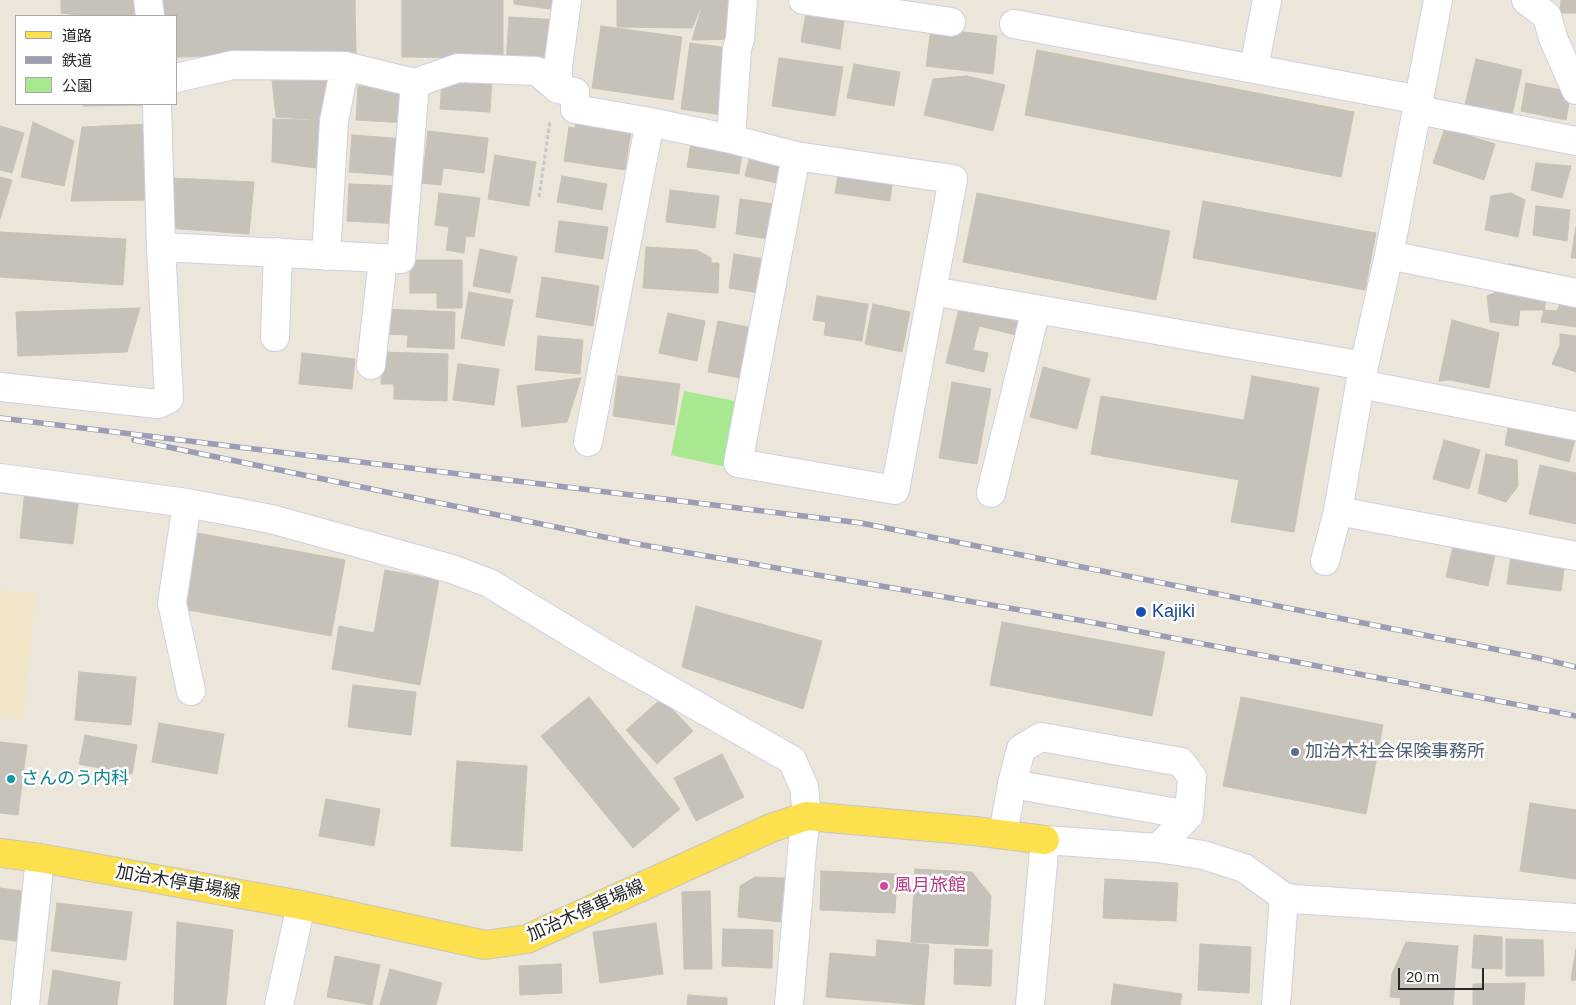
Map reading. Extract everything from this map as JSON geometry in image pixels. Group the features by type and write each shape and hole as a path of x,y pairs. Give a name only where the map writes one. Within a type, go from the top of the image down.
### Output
{"main road":[{"name":"加治木停車場線","path":"0,853 40,858 301,905 485,944 526,939 771,828 807,816 1003,834 1045,840"}],"street":[{"path":"148,0 150,15"},
{"path":"558,89 558,67 566,0"},
{"path":"731,139 737,49 740,39 743,0"},
{"path":"803,0 951,22"},
{"path":"1254,68 1267,0"},
{"path":"1325,561 1338,511 1362,375 1389,255 1438,0"},
{"path":"1526,0 1547,16 1552,38 1576,90"},
{"path":"1014,24 1254,68 1576,141"},
{"path":"178,78 233,65 345,66 415,83 458,68 537,71 558,89 575,92 575,109 731,139 796,156 953,179 895,490 738,463 796,156"},
{"path":"326,256 334,121 345,66"},
{"path":"161,248 401,259 415,83"},
{"path":"0,387 158,404 170,399 161,248 157,105"},
{"path":"588,442 650,122"},
{"path":"275,336 278,252"},
{"path":"1389,255 1576,293"},
{"path":"371,365 383,259"},
{"path":"932,291 1036,309 1362,375 1576,426"},
{"path":"991,494 1036,309"},
{"path":"0,478 187,503 272,518 452,569 489,583 611,657 792,760 804,787 807,816 803,840 789,1005"},
{"path":"187,503 172,603 191,691"},
{"path":"1338,511 1576,556"},
{"path":"1003,834 1012,784 1021,749 1041,737 1181,762 1192,778 1189,814 1158,848"},
{"path":"1012,784 1189,814"},
{"path":"1030,1005 1045,840 1158,848 1203,854 1244,868 1284,897 1294,899 1576,918"},
{"path":"25,1005 40,858"},
{"path":"1276,1005 1284,897"},
{"path":"278,1005 301,905"}],"path":[{"path":"539,197 550,118 543,106 558,89"}],"shaded area":[{"path":"0,590 35,593 24,719 0,717"}],"green space":[{"path":"684,391 740,402 726,467 671,455"}],"building":[{"path":"61,0 140,0 139,15 79,15 61,13"},
{"path":"156,0 355,0 356,54 178,57 178,15 156,15"},
{"path":"402,0 503,0 503,58 402,57"},
{"path":"514,0 565,0 565,11 514,4"},
{"path":"617,0 704,0 692,28 617,27"},
{"path":"704,0 739,0 740,39 692,40"},
{"path":"1561,0 1576,0 1576,13 1560,13"},
{"path":"807,7 845,13 840,49 801,42"},
{"path":"509,17 561,20 558,67 506,64"},
{"path":"601,26 682,37 673,100 592,88"},
{"path":"931,28 997,36 993,74 926,66"},
{"path":"690,43 737,49 728,116 681,109"},
{"path":"1037,50 1354,112 1341,177 1025,115"},
{"path":"779,58 843,67 835,116 772,106"},
{"path":"1476,59 1522,70 1512,115 1465,105"},
{"path":"854,64 900,72 894,106 847,98"},
{"path":"271,70 337,73 334,121 276,117"},
{"path":"967,76 1005,85 993,131 924,115 933,79"},
{"path":"492,78 490,112 440,109 442,81"},
{"path":"1526,83 1571,92 1566,120 1521,111"},
{"path":"358,86 409,89 407,123 356,120"},
{"path":"83,105 146,105 83,106"},
{"path":"577,117 632,125 625,170 564,161 569,127 575,128"},
{"path":"273,119 334,121 331,170 272,162"},
{"path":"33,122 74,141 64,186 21,177"},
{"path":"148,124 152,200 71,201 82,127"},
{"path":"0,126 24,133 12,173 0,170"},
{"path":"1445,128 1495,144 1484,180 1433,163"},
{"path":"428,131 488,138 484,173 443,168 441,185 422,183"},
{"path":"352,135 406,139 404,176 349,172"},
{"path":"692,137 743,145 739,174 687,167"},
{"path":"751,151 789,159 782,184 745,176"},
{"path":"495,155 536,162 529,206 488,199"},
{"path":"1536,163 1571,166 1562,198 1531,190"},
{"path":"839,169 893,177 890,201 835,193"},
{"path":"562,176 607,184 602,210 557,202"},
{"path":"0,177 12,180 0,219"},
{"path":"172,178 254,182 249,234 167,228"},
{"path":"349,184 403,186 401,224 347,221"},
{"path":"670,190 719,196 715,228 666,222"},
{"path":"439,193 480,198 474,237 466,236 464,253 446,250 449,227 435,225"},
{"path":"977,193 1170,231 1156,300 963,262"},
{"path":"1511,193 1525,200 1518,237 1485,230 1491,196"},
{"path":"740,199 780,205 775,240 736,234"},
{"path":"1203,201 1376,233 1365,290 1193,258"},
{"path":"1536,206 1570,210 1567,241 1533,235"},
{"path":"559,221 608,227 603,259 555,252"},
{"path":"1576,227 1576,258 1571,258"},
{"path":"0,232 126,239 123,285 0,277"},
{"path":"646,247 697,250 711,258 711,263 719,263 718,293 643,288"},
{"path":"480,249 517,257 510,293 473,286"},
{"path":"734,254 770,260 765,294 729,288"},
{"path":"410,260 462,260 462,308 437,308 437,293 410,293"},
{"path":"1509,264 1551,273 1544,310 1520,310 1518,326 1490,322 1487,296 1502,290"},
{"path":"542,277 599,286 593,326 536,317"},
{"path":"469,292 513,300 504,346 461,338"},
{"path":"1576,295 1576,327 1541,322 1544,310 1557,311 1560,303"},
{"path":"817,296 868,304 862,341 824,335 826,322 813,320"},
{"path":"961,300 1025,315 1020,336 979,326 973,350 988,353 984,372 946,363"},
{"path":"873,304 910,312 902,352 865,344"},
{"path":"140,308 127,352 18,356 16,312"},
{"path":"385,309 455,312 454,349 407,347 408,335 384,334"},
{"path":"668,313 705,321 697,361 659,353"},
{"path":"1452,320 1499,333 1489,388 1450,380 1439,381"},
{"path":"718,321 757,329 747,379 708,372"},
{"path":"1560,334 1576,336 1576,372 1552,364 1560,345"},
{"path":"538,336 583,340 580,374 535,370"},
{"path":"382,352 448,354 447,401 394,399 394,384 381,384"},
{"path":"302,353 355,359 352,389 299,384"},
{"path":"458,364 499,369 494,405 453,400"},
{"path":"1043,367 1090,379 1077,429 1030,417"},
{"path":"618,376 680,384 674,425 613,416"},
{"path":"1252,376 1319,388 1294,532 1231,522 1239,480 1091,454 1101,396 1244,420"},
{"path":"581,378 567,422 522,427 517,386"},
{"path":"952,382 991,389 977,464 939,458"},
{"path":"1509,422 1576,436 1569,462 1505,445"},
{"path":"1444,440 1480,450 1469,489 1433,479"},
{"path":"1486,454 1517,460 1518,486 1506,502 1478,493"},
{"path":"1540,465 1576,473 1576,524 1529,514"},
{"path":"25,490 79,496 73,544 20,538"},
{"path":"197,533 345,560 331,636 183,609"},
{"path":"1453,546 1495,555 1488,586 1446,577"},
{"path":"1511,555 1565,561 1561,591 1507,584"},
{"path":"385,570 439,580 420,685 332,669 339,626 374,633"},
{"path":"696,606 822,641 803,709 682,667"},
{"path":"1002,622 1165,652 1152,716 990,685"},
{"path":"79,672 136,677 131,725 75,720"},
{"path":"353,685 416,692 411,735 348,727"},
{"path":"589,697 680,809 633,848 541,736"},
{"path":"1241,697 1383,725 1366,814 1223,786"},
{"path":"662,698 693,731 657,764 626,730"},
{"path":"159,723 224,734 217,774 152,762"},
{"path":"85,735 137,745 132,774 79,764"},
{"name":"さんのう内科","path":"0,742 27,745 18,815 0,813"},
{"path":"722,754 744,797 696,821 674,778"},
{"path":"457,761 527,766 522,851 451,846"},
{"path":"326,799 380,809 374,846 319,836"},
{"path":"1530,803 1576,810 1576,879 1520,871"},
{"path":"915,869 972,872 991,896 988,946 911,942"},
{"path":"821,871 897,874 895,913 820,910"},
{"path":"755,877 785,878 780,922 738,917 740,886"},
{"path":"1105,879 1178,883 1176,921 1103,918"},
{"path":"0,888 30,892 24,942 0,939"},
{"path":"710,891 712,969 684,969 682,892"},
{"path":"57,903 132,912 126,960 51,951"},
{"path":"177,922 233,930 226,1005 174,1005"},
{"path":"656,923 663,974 600,983 593,932"},
{"path":"723,929 773,930 772,968 722,966"},
{"path":"1474,935 1502,937 1502,969 1472,968"},
{"path":"1506,939 1543,940 1544,976 1506,976"},
{"path":"877,940 929,945 924,1005 826,997 830,953 876,957"},
{"path":"1406,942 1458,946 1453,1005 1400,1005 1401,998 1390,997 1392,974"},
{"path":"1200,944 1251,947 1249,993 1198,990"},
{"path":"955,949 992,950 991,986 954,984"},
{"path":"1576,949 1576,980 1571,980"},
{"path":"335,956 380,965 372,1005 327,997"},
{"path":"561,964 562,993 520,995 519,966"},
{"path":"390,969 442,983 436,1005 380,1005"},
{"path":"53,970 120,982 117,1005 48,1005"},
{"path":"1525,983 1524,1005 1473,1005 1473,984"},
{"path":"1114,984 1182,994 1180,1005 1111,1005"},
{"path":"688,995 727,998 727,1005 687,1005"}],"railway":[{"path":"0,418 861,523 1539,658 1576,667"},
{"path":"134,440 643,545 1090,622 1576,716"}],"place":[{"name":"Kajiki","path":"1141,612"},
{"name":"加治木社会保険事務所","path":"1295,752"},
{"name":"さんのう内科","path":"11,779"},
{"name":"風月旅館","path":"884,886"}]}
